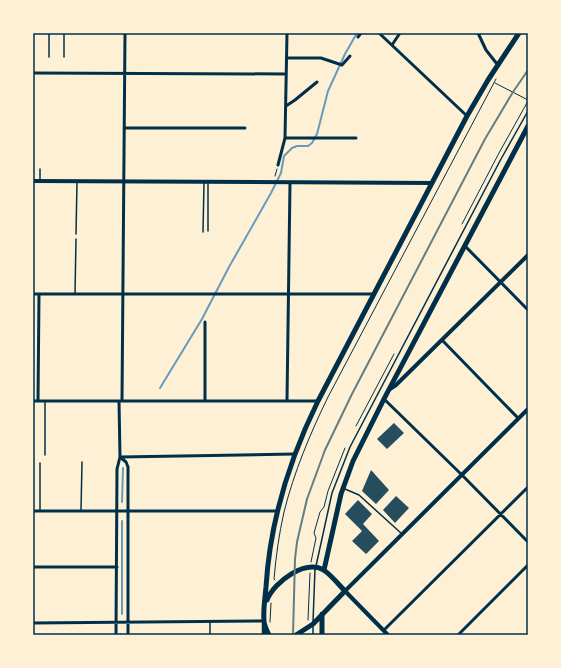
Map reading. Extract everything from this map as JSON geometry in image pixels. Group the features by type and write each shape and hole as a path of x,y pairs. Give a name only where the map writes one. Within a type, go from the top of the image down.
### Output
{"main road":[{"path":"264,635 268,563 277,511 284,484 304,428 467,116 497,64 519,33"},
{"path":"324,570 342,488 358,452 390,388 528,126"},
{"path":"265,609 270,593 277,584 294,572 302,569 315,568 324,570 345,591 322,614 296,635"},
{"path":"322,614 322,635"},
{"path":"264,621 269,635"}],"street":[{"path":"116,635 117,467 120,457 123,294 125,33"},
{"path":"278,165 285,138 287,33"},
{"path":"358,37 361,33"},
{"path":"380,33 467,116"},
{"path":"392,45 400,33"},
{"path":"478,33 486,50 497,64"},
{"path":"287,58 321,58 342,65 350,56"},
{"path":"33,73 286,74"},
{"path":"286,106 317,82"},
{"path":"124,128 245,128"},
{"path":"285,138 356,138"},
{"path":"33,181 124,183 432,183"},
{"path":"287,401 290,183"},
{"path":"465,246 528,310"},
{"path":"390,388 396,385 528,255"},
{"path":"33,294 374,294"},
{"path":"38,401 39,294"},
{"path":"205,322 205,401"},
{"path":"442,340 518,418"},
{"path":"384,400 462,475 528,542"},
{"path":"33,401 318,401"},
{"path":"388,635 345,591 528,409"},
{"path":"120,457 294,454"},
{"path":"120,457 127,464 128,635"},
{"path":"384,630 528,487"},
{"path":"33,511 277,511"},
{"path":"458,635 528,565"},
{"path":"33,567 117,567"},
{"path":"33,623 264,621"}],"lane":[{"path":"49,33 49,57"},
{"path":"64,33 64,57"},
{"path":"313,635 310,623 315,568 332,492 350,447 501,159 528,111"},
{"path":"40,169 40,182"},
{"path":"76,182 76,234"},
{"path":"206,183 208,231"},
{"path":"203,232 206,183"},
{"path":"75,294 76,239"},
{"path":"45,455 46,401"},
{"path":"81,511 82,462"},
{"path":"40,463 40,511"},
{"path":"342,488 359,495 402,534"},
{"path":"210,622 210,635"}],"path":[{"path":"275,580 278,538 284,512 301,458 314,427 328,397 497,77"},
{"path":"494,82 528,100"},
{"path":"274,183 278,165"},
{"path":"310,575 310,623"},
{"path":"270,622 272,599"}],"building":[{"path":"394,423 404,433 387,449 377,439"},
{"path":"371,470 389,490 376,504 362,491"},
{"path":"396,496 409,508 395,523 383,510"},
{"path":"358,500 372,514 363,524 379,541 366,554 352,541 362,531 345,514"}],"waterway":[{"path":"160,388 202,319 229,267 271,193 281,173 284,156 292,148 297,146 308,146 312,143 317,134 328,91 345,54 357,33"},
{"path":"122,502 123,468"},
{"path":"122,521 122,614"}],"railway":[{"path":"293,635 295,559 297,542 307,499 325,450 352,394 485,139 528,70"}]}
